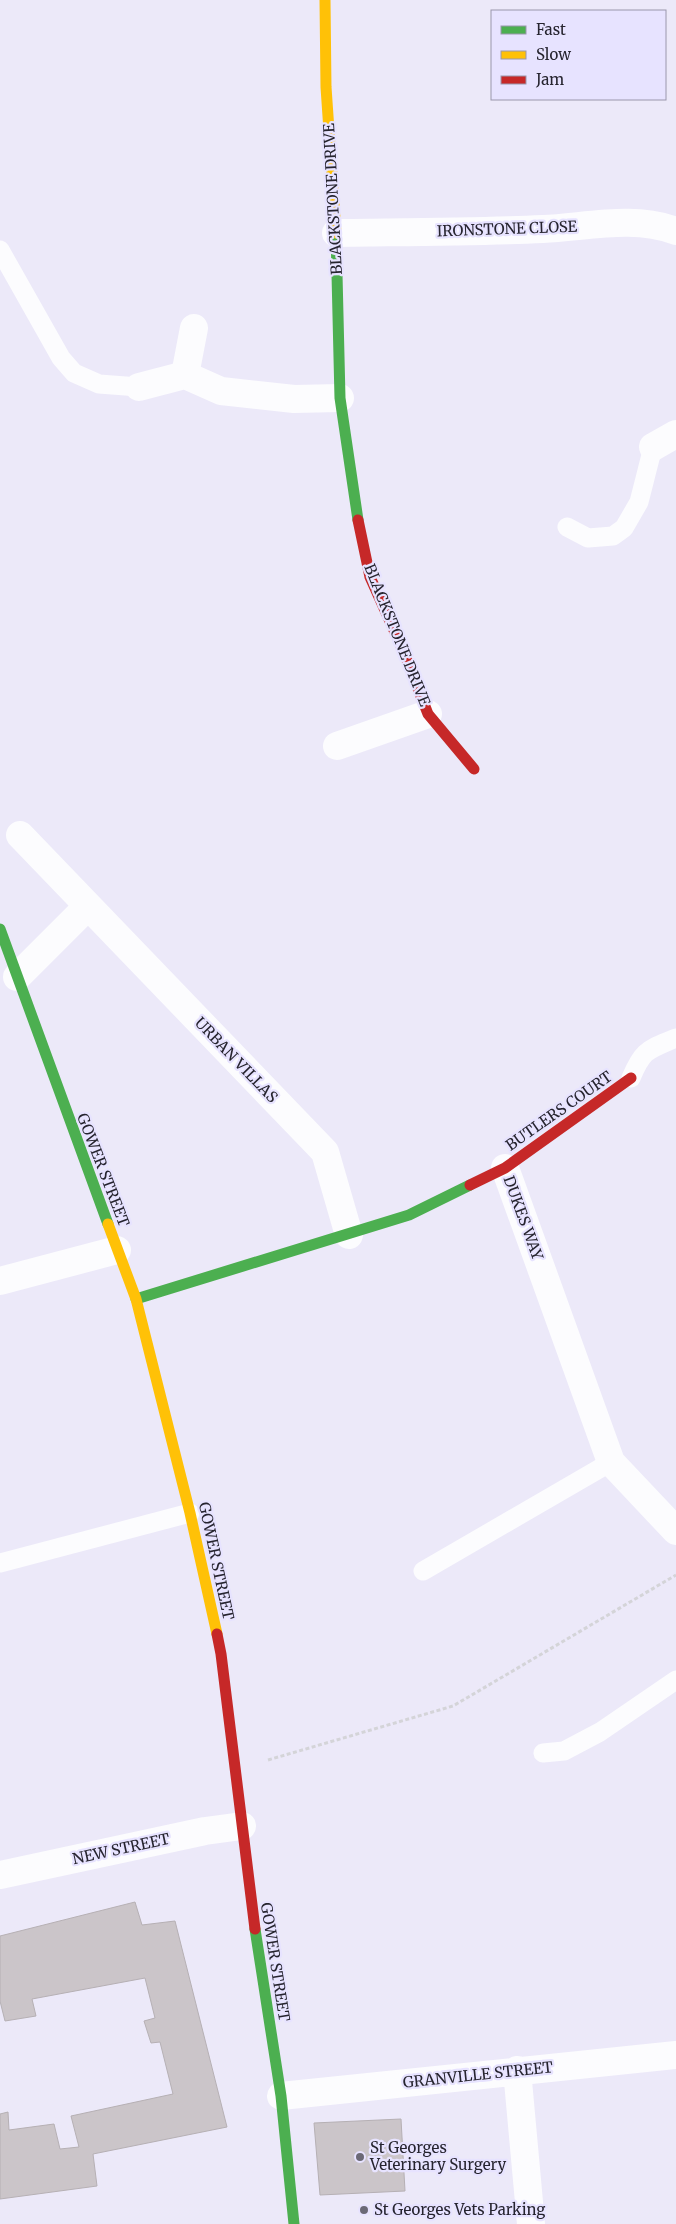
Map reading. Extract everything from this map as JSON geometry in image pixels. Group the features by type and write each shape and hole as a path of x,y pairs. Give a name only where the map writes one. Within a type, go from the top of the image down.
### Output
{"street":[{"name":"BLACKSTONE DRIVE","path":"325,0 326,88 336,233 340,398 355,504 370,577 403,650 428,714 474,769"},
{"name":"IRONSTONE CLOSE","path":"336,233 546,229 621,222 676,231"},
{"path":"185,375 194,328"},
{"path":"139,386 185,375 221,391 294,399 340,398"},
{"path":"338,746 428,714"},
{"name":"URBAN VILLAS","path":"20,836 325,1152 349,1235"},
{"path":"17,977 87,907"},
{"name":"GOWER STREET","path":"0,929 136,1299 190,1513 221,1654 252,1912 281,2096 294,2224"},
{"name":"BUTLERS COURT","path":"505,1168 579,1117 631,1078"},
{"name":"DUKES WAY","path":"136,1299 409,1215 505,1168 611,1462 676,1531"},
{"path":"0,1281 117,1250"},
{"name":"NEW STREET","path":"0,1875 205,1830 242,1826"},
{"name":"GRANVILLE STREET","path":"281,2096 676,2055"},
{"path":"517,2070 531,2224"}],"lane":[{"path":"0,250 61,358 74,373 99,384 139,386"},
{"path":"568,527 588,538 613,536 624,528 639,502 665,441"},
{"path":"631,1078 638,1060 647,1050 676,1038"},
{"path":"423,1571 611,1462"},
{"path":"0,1562 190,1513"},
{"path":"543,1753 564,1751 600,1732 676,1680"}],"path":[{"path":"234,1770 453,1706 676,1575"}],"building":[{"path":"135,1902 142,1925 175,1921 227,2127 93,2154 97,2186 0,2199 0,2114 8,2112 9,2130 54,2124 60,2149 79,2147 71,2116 173,2094 160,2042 151,2043 144,2021 155,2018 145,1978 32,1999 36,2016 5,2021 0,2001 0,1936"},
{"name":"St Georges Veterinary Surgery","path":"401,2119 405,2191 320,2195 314,2123"}],"traffic: fast":[{"path":"336,233 340,398 358,520"},
{"path":"0,929 108,1224"},
{"path":"136,1299 409,1215 470,1185"},
{"path":"255,1929 281,2096 294,2224"}],"traffic: slow":[{"path":"325,0 326,87 336,233"},
{"path":"108,1224 136,1299 190,1513 217,1634"}],"traffic: jam":[{"path":"358,520 370,577 403,650 428,714 474,769"},
{"path":"470,1185 505,1168 631,1078"},
{"path":"217,1634 255,1929"}],"place":[{"name":"St Georges Veterinary Surgery","path":"360,2157"},
{"name":"St Georges Vets Parking","path":"364,2210"}]}
